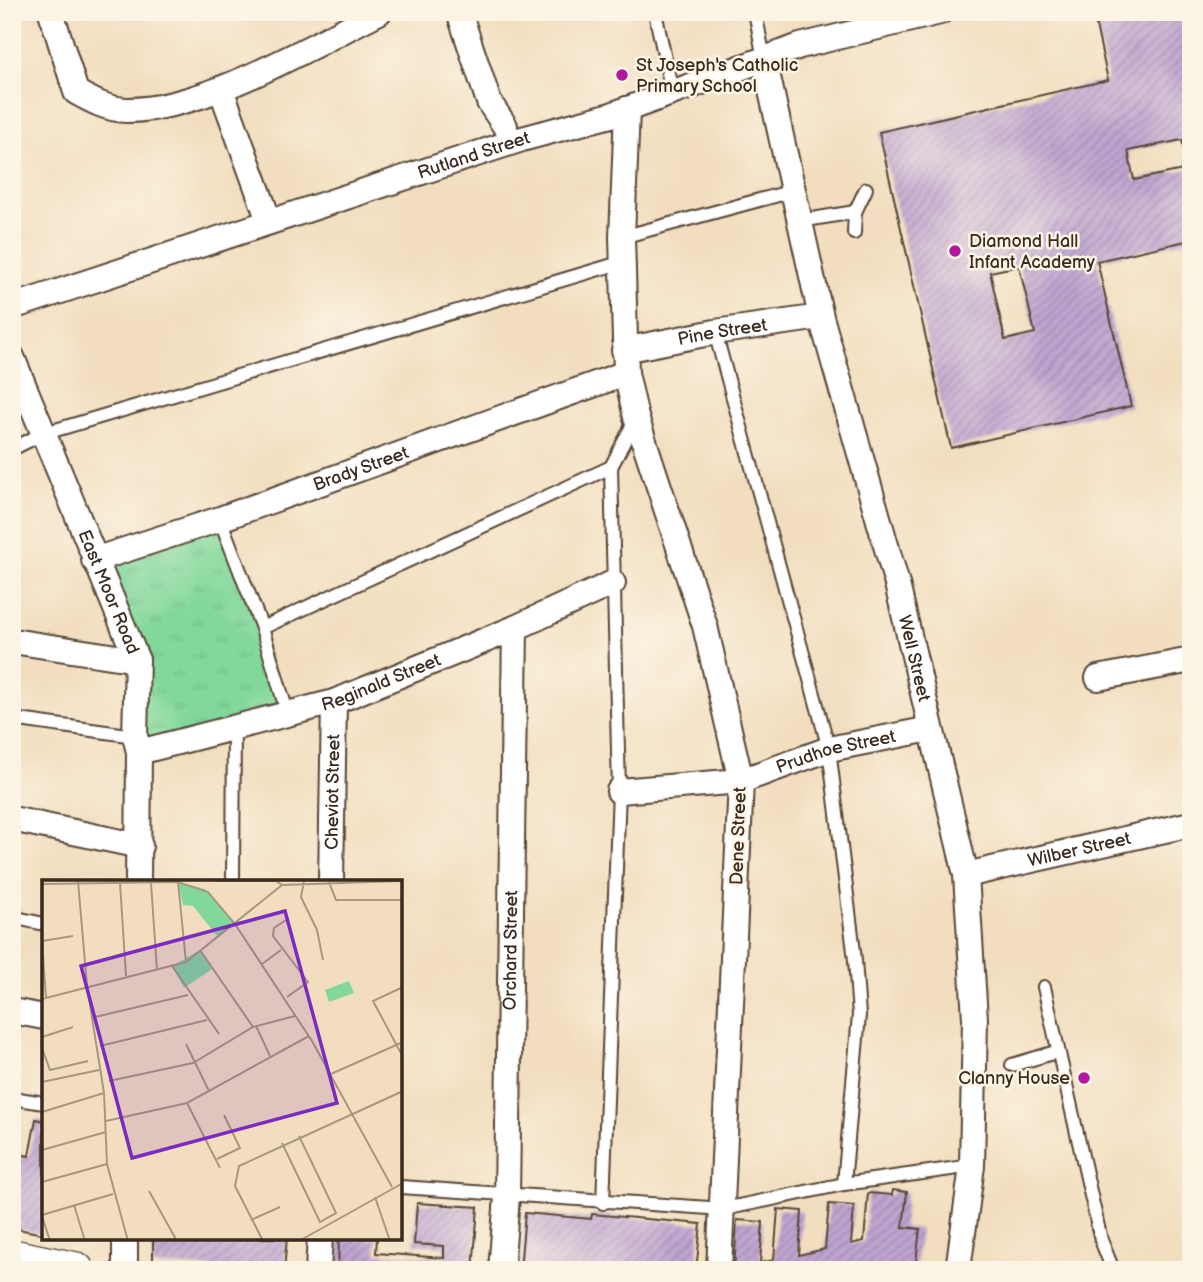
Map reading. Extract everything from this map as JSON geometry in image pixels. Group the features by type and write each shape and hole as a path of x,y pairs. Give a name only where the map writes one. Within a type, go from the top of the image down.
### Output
{"street":[{"path":"51,12 76,92 98,105 137,108 221,89 379,12"},
{"path":"459,12 489,102 505,126"},
{"name":"Rutland Street","path":"12,307 522,139 627,109 800,46 940,12"},
{"name":"Well Street","path":"764,58 821,317 897,584 966,875 975,1019 972,1166 958,1270"},
{"path":"221,89 270,221"},
{"name":"Dene Street","path":"627,109 622,237 625,361 636,417 705,626 741,780 724,1209 719,1270"},
{"name":"Pine Street","path":"625,361 715,332 821,317"},
{"name":"East Moor Road","path":"12,357 137,660 140,846 138,880"},
{"name":"Brady Street","path":"94,560 220,519 625,361"},
{"name":"Reginald Street","path":"137,744 334,702 515,628 613,583"},
{"name":"Orchard Street","path":"501,1270 508,1197 515,628"},
{"path":"14,638 137,660"},
{"path":"1098,678 1191,660"},
{"name":"Cheviot Street","path":"331,880 334,702"},
{"name":"Prudhoe Street","path":"619,791 741,780 829,749 930,729"},
{"path":"12,819 140,846"},
{"name":"Wilber Street","path":"966,875 1191,824"},
{"path":"12,1011 42,1017"},
{"path":"125,1240 125,1270"},
{"path":"318,1270 320,1240"},
{"path":"12,1257 76,1270"}],"lane":[{"path":"655,12 673,92"},
{"path":"755,12 764,58"},
{"path":"854,233 855,212 866,189"},
{"path":"622,237 793,191"},
{"path":"800,221 855,212"},
{"path":"12,449 42,434 623,262"},
{"path":"715,332 829,749 859,1015 844,1184"},
{"path":"603,1203 619,791 611,467 636,417"},
{"path":"262,628 611,467"},
{"path":"220,519 262,628 287,712"},
{"path":"12,719 137,744"},
{"path":"233,880 234,725"},
{"path":"12,916 42,924"},
{"path":"1044,987 1056,1052 1101,1240 1113,1270"},
{"path":"1012,1065 1056,1052"},
{"path":"12,1098 42,1103"},
{"path":"402,1187 508,1197 724,1209 844,1184 972,1166"}],"green space":[{"path":"220,519 287,712 139,752 137,660 94,560"}],"building":[{"path":"1093,12 1191,12 1191,240 1097,261 1131,406 951,448 879,132 1108,80","holes":["1182,140 1188,169 1134,180 1128,151","1019,266 1035,333 1005,340 990,272"]},
{"path":"36,1119 42,1120 42,1234 12,1228 12,1153 29,1156"},
{"path":"893,1190 907,1192 903,1227 920,1229 915,1270 734,1270 737,1220 763,1222 760,1263 774,1260 778,1209 802,1211 799,1255 825,1249 829,1204 854,1206 851,1244 864,1241 868,1193 892,1195"},
{"path":"417,1203 478,1207 473,1270 338,1270 339,1240 377,1240 376,1253 444,1258 444,1246 414,1244"},
{"path":"525,1213 591,1219 592,1214 701,1224 696,1270 520,1270"},
{"path":"153,1240 287,1240 284,1270 153,1266"}],"place":[{"name":"St Joseph's Catholic Primary School","path":"622,75"},
{"name":"Diamond Hall Infant Academy","path":"955,251"},
{"name":"Clanny House","path":"1084,1078"}]}
